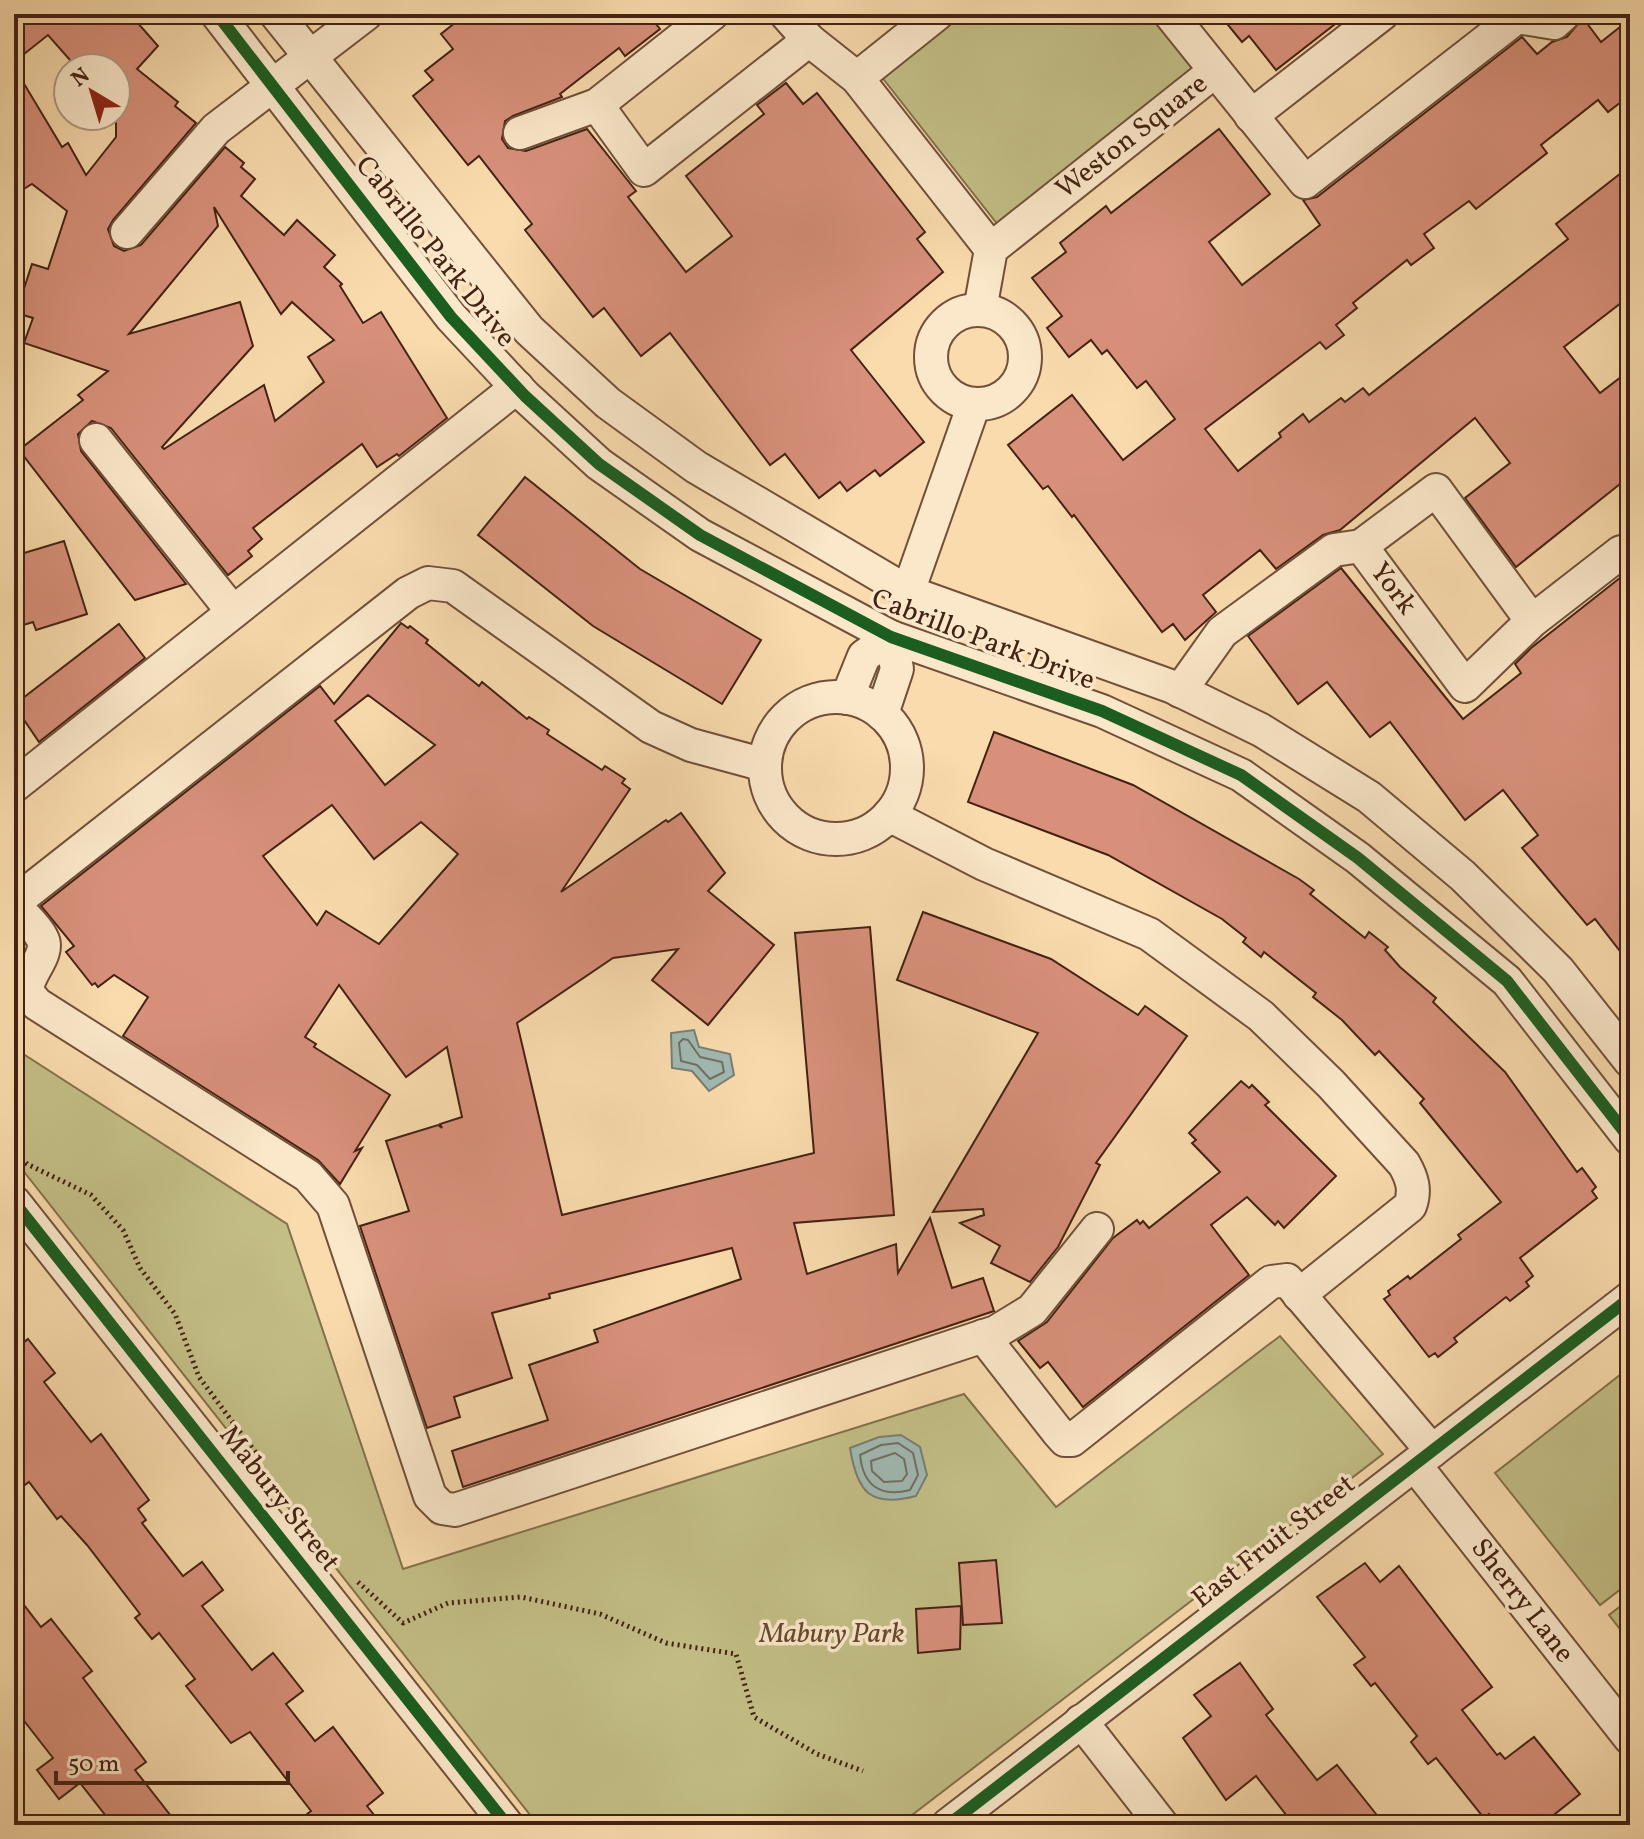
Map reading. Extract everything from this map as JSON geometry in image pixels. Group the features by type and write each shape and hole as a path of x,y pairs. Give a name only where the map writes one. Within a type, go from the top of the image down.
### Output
{"street":[{"name":"Cabrillo Park Drive","path":"217,14 451,317 517,387 599,464 700,535 891,637 1102,711 1241,775 1358,858 1507,981 1630,1139"},
{"name":"Cabrillo Park Drive","path":"276,14 529,330 608,403 696,467 908,592 1180,691 1261,730 1369,797 1463,876 1558,970 1630,1061"},
{"path":"127,232 216,129 366,14"},
{"path":"520,133 597,105 712,14"},
{"path":"786,14 809,40 857,78 991,249 980,310"},
{"path":"857,78 937,14"},
{"name":"Weston Square","path":"991,249 1215,71 1170,14"},
{"path":"1251,116 1382,14"},
{"path":"1215,71 1305,182 1516,16 1554,23 1564,14"},
{"path":"597,105 644,170 809,40"},
{"path":"980,310 994,313 1017,331 1025,360 1022,374 1003,397 974,404 959,400 936,378 932,347 949,320 980,310"},
{"path":"14,786 517,387"},
{"path":"908,592 974,404"},
{"path":"96,440 233,612"},
{"name":"York","path":"1532,621 1436,490 1361,546 1465,686 1532,621 1621,552 1630,550"},
{"path":"1180,691 1222,632 1334,550 1361,546"},
{"path":"765,765 691,745 651,727 453,586 428,583 408,593 19,899 16,907 43,939 45,950 26,980 27,992 37,1004 308,1176 323,1190 333,1205 430,1496 442,1508 455,1510 983,1336 1032,1310 1097,1229"},
{"path":"847,698 864,656 891,637 897,669 882,714"},
{"path":"823,698 847,698 882,714 897,731 905,752 907,775 901,796 889,815 873,829 852,837 831,839 809,834 790,823 776,807 767,787 765,765 770,742 791,714 823,698"},
{"path":"889,815 984,864 1149,934 1261,1016 1331,1084 1404,1164 1412,1179 1414,1196 1410,1206 1299,1295 1287,1280 1271,1282 1072,1440 1065,1440 1057,1431 983,1336"},
{"name":"Mabury Street","path":"14,1202 507,1825"},
{"name":"Sherry Lane","path":"1299,1295 1424,1458 1630,1738"},
{"name":"East Fruit Street","path":"948,1825 1630,1298"},
{"path":"1081,1721 1162,1825"}],"path":[{"path":"14,1149 27,1164 91,1195 123,1230 140,1268 175,1314 199,1377 263,1461"},
{"path":"236,1427 245,1438"},
{"path":"350,1572 403,1623 448,1603 521,1597 600,1614 666,1643 736,1654 754,1717 817,1754 863,1771"}],"green space":[{"path":"957,14 1160,14 1204,70 1002,230 881,76"},
{"name":"Mabury Park","path":"14,1048 287,1224 403,1569 964,1394 1056,1507 1280,1336 1383,1454 899,1825 538,1825 14,1159"},
{"path":"1630,1367 1630,1582 1600,1605 1495,1473"},
{"path":"1630,1599 1630,1642 1609,1615"}],"water":[{"path":"694,1030 699,1047 730,1054 734,1075 709,1091 692,1071 672,1068 671,1033"},
{"path":"901,1435 920,1447 927,1475 916,1496 887,1500 877,1498 862,1486 850,1448 879,1437"}],"building":[{"path":"14,14 130,14 158,46 137,69 178,102 175,106 196,123 113,220 108,229 114,246 124,251 141,245 225,147 244,163 241,167 255,179 241,196 284,235 297,220 335,255 324,267 342,284 340,286 363,323 381,312 447,418 399,456 397,454 377,467 362,444 253,528 262,539 248,551 252,556 228,575 111,428 92,421 78,434 81,451 186,584 135,600 19,450 83,400 78,395 108,371 24,343 33,318 16,313 32,264 48,269 67,211 32,184 22,190 14,177 14,67 62,147 68,143 86,175 116,137 116,132 132,132 132,52 63,52 48,35 14,62","holes":["214,207 281,314 292,302 334,340 308,357 324,382 275,421 264,385 164,449 162,447 253,346 240,302 129,334 218,226"]},
{"path":"466,14 648,14 660,29 625,56 619,48 560,94 562,97 505,121 502,139 508,148 526,151 587,129 636,191 628,197 686,272 732,236 686,176 764,114 757,105 786,83 803,104 817,93 925,232 917,239 943,272 851,350 924,442 880,476 875,470 847,491 840,482 819,498 785,454 770,465 670,333 641,356 604,308 593,317 525,230 532,224 479,156 468,165 413,96 433,80 425,71 453,49 441,34"},
{"path":"1219,14 1348,14 1276,70 1249,36 1242,42"},
{"path":"1583,18 1601,42 1630,19 1630,95 1608,112 1598,100 1541,145 1547,153 1476,209 1469,201 1424,234 1434,248 1411,265 1407,260 1353,303 1357,308 1336,325 1344,335 1326,349 1320,342 1205,429 1238,471 1281,437 1279,433 1303,414 1309,422 1341,398 1345,402 1363,388 1369,395 1568,239 1556,224 1630,166 1630,296 1564,347 1600,393 1630,370 1630,476 1516,567 1465,498 1510,463 1475,418 1340,530 1323,535 1276,569 1260,550 1203,595 1216,612 1185,640 1173,624 1162,632 1074,515 1072,517 1048,486 1043,489 1008,445 1072,395 1123,460 1175,419 1146,381 1137,388 1107,350 1102,354 1091,340 1069,357 1047,328 1062,316 1032,278 1066,252 1060,243 1106,206 1111,213 1219,129 1270,194 1209,242 1242,285 1320,225 1303,200 1317,197 1522,37 1537,54 1552,42 1567,37"},
{"path":"525,477 640,569 761,640 722,704 593,626 478,535"},
{"path":"64,541 87,614 36,630 33,622 14,628 14,556"},
{"path":"1341,568 1463,719 1521,673 1515,664 1531,648 1630,570 1630,964 1595,919 1587,925 1522,848 1538,835 1503,790 1465,820 1390,722 1370,737 1327,682 1298,704 1248,636"},
{"path":"401,623 408,628 410,626 479,686 482,682 527,719 529,717 549,730 547,734 602,770 605,766 625,779 622,783 630,789 561,892 666,820 668,822 681,813 725,873 708,891 774,945 708,1025 652,980 678,949 613,958 517,1023 562,1215 814,1153 795,933 870,927 894,1215 794,1223 807,1274 896,1244 898,1273 930,1218 952,1288 983,1278 994,1311 463,1487 452,1451 548,1420 529,1365 598,1342 594,1330 741,1279 732,1248 549,1294 550,1298 492,1313 512,1378 454,1397 460,1417 427,1428 360,1226 409,1211 386,1141 438,1125 442,1128 440,1124 462,1117 447,1047 406,1077 339,985 305,1037 316,1044 314,1047 390,1095 355,1151 362,1148 340,1184 318,1160 123,1036 148,997 114,975 98,987 95,983 92,985 66,952 74,946 41,906 320,686 334,704","holes":["368,695 435,745 385,785 335,721","332,805 374,859 421,822 458,854 379,944 326,911 317,925 263,856"]},
{"path":"119,624 145,658 39,742 14,705"},
{"path":"994,732 1133,785 1299,879 1314,890 1310,894 1365,938 1369,932 1388,947 1385,950 1400,967 1436,998 1433,1002 1505,1072 1577,1172 1582,1168 1596,1187 1592,1191 1597,1198 1520,1258 1533,1276 1526,1282 1529,1286 1510,1301 1506,1297 1454,1338 1457,1342 1438,1357 1435,1353 1429,1357 1384,1299 1390,1295 1388,1291 1408,1276 1410,1279 1461,1239 1458,1235 1501,1202 1420,1103 1424,1099 1379,1051 1375,1055 1342,1020 1313,997 1316,993 1264,952 1261,957 1243,942 1246,938 1222,919 1108,855 968,802"},
{"path":"923,912 1051,959 1138,1015 1145,1006 1187,1036 1096,1163 1100,1165 1058,1247 1030,1282 991,1263 1000,1246 960,1223 984,1215 983,1209 933,1212 1038,1033 897,980"},
{"path":"1241,1081 1249,1088 1252,1085 1269,1102 1265,1105 1336,1176 1284,1228 1278,1221 1275,1225 1247,1197 1211,1225 1249,1275 1083,1407 1048,1362 1040,1368 1018,1341 1047,1322 1113,1238 1137,1220 1140,1224 1143,1221 1149,1228 1220,1172 1192,1143 1196,1140 1189,1133"},
{"path":"28,1339 55,1373 44,1382 91,1442 101,1434 149,1500 138,1509 146,1520 142,1523 183,1576 202,1562 223,1590 202,1606 252,1670 273,1653 303,1691 286,1704 315,1741 333,1727 383,1793 367,1806 382,1825 293,1825 311,1811 250,1732 231,1743 186,1686 195,1679 159,1633 152,1639 135,1618 140,1614 87,1545 61,1516 57,1519 29,1482 14,1493 14,1350"},
{"path":"996,1560 1002,1623 963,1625 959,1563"},
{"path":"1365,1563 1380,1582 1399,1566 1492,1687 1462,1710 1497,1755 1500,1753 1505,1759 1534,1737 1580,1794 1555,1814 1564,1825 1498,1825 1489,1814 1484,1818 1436,1758 1428,1764 1411,1742 1417,1736 1375,1683 1371,1686 1354,1665 1365,1657 1317,1597"},
{"path":"14,1592 41,1627 51,1619 92,1671 83,1678 146,1762 135,1770 178,1825 113,1825 80,1783 59,1799 37,1770 53,1758 14,1708"},
{"path":"961,1606 960,1649 918,1653 916,1609"},
{"path":"1240,1663 1273,1709 1266,1715 1317,1780 1337,1765 1376,1814 1362,1825 1294,1825 1256,1776 1226,1800 1183,1738 1211,1716 1194,1695"}],"cycle path":[{"path":"217,14 451,317 525,396 599,464 700,535 891,637 1102,711 1241,775 1358,858 1507,981 1630,1139"},
{"path":"14,1202 507,1825"},
{"path":"948,1825 1630,1298"}]}
